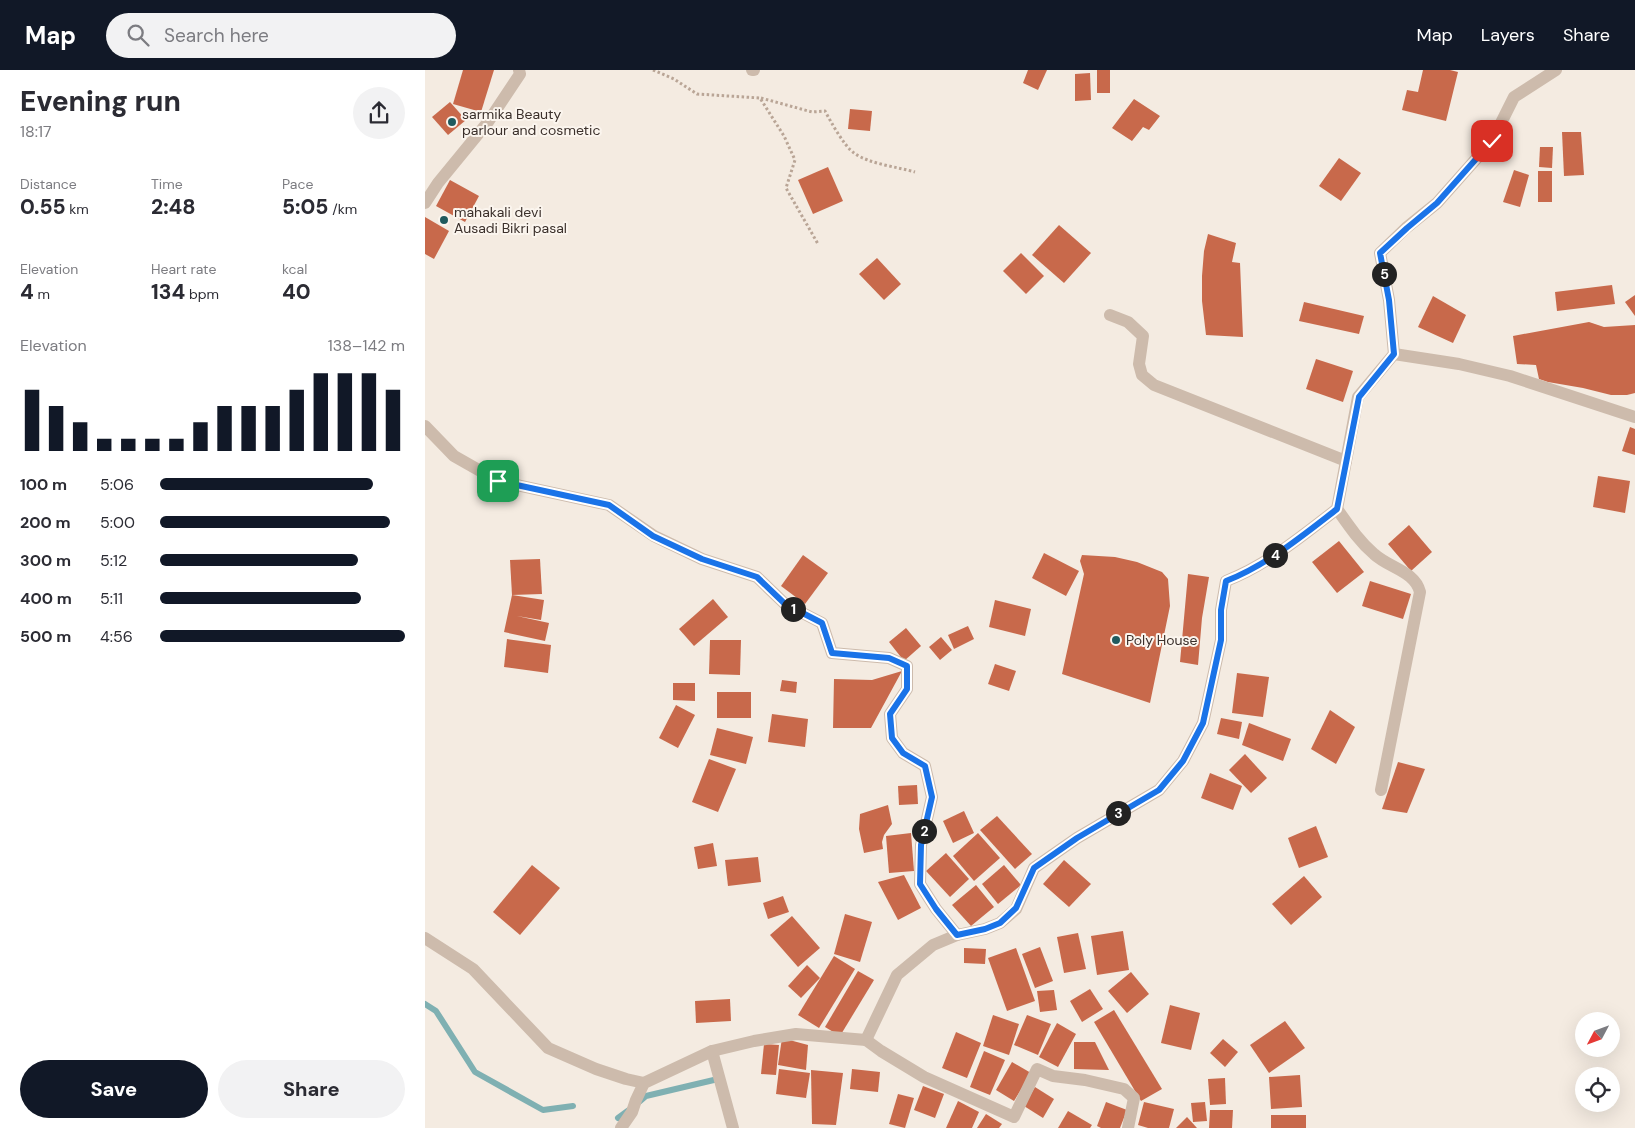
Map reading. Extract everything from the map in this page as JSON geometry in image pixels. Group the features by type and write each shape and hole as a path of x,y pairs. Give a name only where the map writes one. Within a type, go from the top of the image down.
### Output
{"street":[{"path":"425,203 488,122 520,74 519,70"},
{"path":"866,1040 897,975 933,944 1000,923 1016,908 1034,868 1077,838 1159,790 1183,761 1203,723 1221,640 1221,610 1226,581 1245,574 1291,544 1337,509 1359,397 1394,354 1389,300 1380,253 1437,203 1492,141 1514,97 1556,70"},
{"path":"1110,315 1128,322 1143,336 1139,364 1142,375 1155,385 1346,461"},
{"path":"1394,354 1459,364 1510,376 1635,417"},
{"path":"425,426 454,456 498,481 609,505 653,536 702,559 757,577 785,604 822,623 832,653 889,658 907,666 907,689 890,714 892,738 903,753 925,766 932,797 921,845 920,884 936,909 957,935"},
{"path":"1337,509 1357,538 1376,556 1415,580 1420,592 1381,790"},
{"path":"425,938 473,969 548,1048 626,1079 644,1083 712,1051 753,1041 796,1034 866,1040 881,1052 924,1077 1015,1118 1037,1069 1053,1076 1085,1080 1124,1089 1134,1098 1128,1128"},
{"path":"712,1051 733,1128"},
{"path":"621,1128 633,1112 644,1083"}],"path":[{"path":"653,70 674,79 697,94 760,98 812,112 825,111 854,153 875,162 915,172"},
{"path":"760,98 795,160 786,188 817,244"}],"building":[{"path":"463,70 494,70 481,112 453,104"},
{"path":"1028,70 1047,70 1038,90 1023,83"},
{"path":"1097,70 1110,70 1110,93 1097,93"},
{"path":"1423,70 1450,70 1458,72 1446,121 1402,110 1407,90 1418,92"},
{"path":"1090,73 1091,100 1075,101 1075,74"},
{"path":"1134,99 1160,116 1149,130 1143,127 1132,141 1112,128"},
{"path":"450,102 466,120 448,135 432,117"},
{"path":"850,109 872,111 870,131 848,129"},
{"path":"1562,132 1581,132 1584,175 1564,176"},
{"path":"1540,147 1553,147 1552,168 1539,167"},
{"path":"1339,158 1361,173 1341,201 1319,186"},
{"path":"828,167 843,201 813,214 798,180"},
{"path":"1514,170 1529,175 1520,207 1503,202"},
{"path":"1538,171 1552,171 1552,202 1538,202"},
{"path":"450,180 479,196 465,222 436,206"},
{"path":"425,217 449,231 434,259 425,254"},
{"path":"1059,225 1091,253 1064,283 1032,255"},
{"path":"1208,234 1236,243 1232,262 1240,263 1243,337 1206,335 1202,301 1202,276 1204,251"},
{"path":"1021,253 1044,276 1026,294 1003,271"},
{"path":"877,258 901,284 884,300 859,274"},
{"path":"1612,285 1615,304 1557,311 1555,292"},
{"path":"1635,295 1635,316 1625,302"},
{"path":"1433,296 1466,315 1453,343 1418,327"},
{"path":"1304,302 1364,316 1359,334 1299,321"},
{"path":"1589,322 1604,327 1635,325 1635,393 1611,395 1548,382 1539,379 1536,365 1517,364 1513,336"},
{"path":"1316,359 1353,371 1343,402 1306,389"},
{"path":"1630,427 1635,429 1635,455 1622,451"},
{"path":"1598,476 1630,481 1625,513 1593,507"},
{"path":"1409,525 1432,552 1411,571 1388,544"},
{"path":"1339,541 1364,572 1337,593 1312,562"},
{"path":"1044,553 1079,571 1066,596 1032,578"},
{"path":"803,555 828,573 805,604 781,586"},
{"name":"Poly House","path":"1082,555 1115,557 1137,562 1162,572 1168,579 1170,606 1150,703 1062,674 1084,574 1080,561"},
{"path":"540,559 542,594 512,595 510,560"},
{"name":"Poly House","path":"1188,574 1209,577 1202,618 1198,665 1180,662"},
{"path":"1370,581 1411,594 1403,619 1362,606"},
{"path":"512,595 544,600 541,620 517,616 549,623 545,641 504,632"},
{"path":"713,599 728,617 694,646 679,629"},
{"path":"995,600 1031,609 1025,636 989,627"},
{"path":"968,626 974,639 954,649 948,635"},
{"path":"906,628 921,646 904,661 889,642"},
{"path":"941,637 952,650 940,660 929,647"},
{"path":"507,639 551,645 548,673 504,667"},
{"path":"710,640 741,640 740,675 709,674"},
{"path":"995,664 1016,671 1009,691 988,684"},
{"path":"902,671 871,728 833,728 834,679 872,680"},
{"path":"1237,673 1269,677 1263,717 1232,713"},
{"path":"782,680 797,682 796,693 780,691"},
{"path":"673,683 695,683 695,701 673,700"},
{"path":"717,692 751,692 751,718 717,718"},
{"path":"676,705 695,715 678,748 659,738"},
{"path":"1330,710 1355,727 1336,764 1311,749"},
{"path":"772,714 808,719 805,747 768,742"},
{"path":"1221,718 1242,722 1239,739 1217,734"},
{"path":"1249,723 1291,739 1283,761 1242,745"},
{"path":"717,728 753,737 746,764 710,755"},
{"path":"1245,754 1267,778 1251,793 1229,770"},
{"path":"709,759 736,769 718,812 692,802"},
{"path":"1398,762 1425,769 1407,813 1382,809"},
{"path":"1210,773 1242,786 1233,810 1201,798"},
{"path":"917,785 918,804 899,805 898,786"},
{"path":"888,805 892,824 884,835 883,849 864,853 859,829 860,814"},
{"path":"964,811 974,833 953,843 943,821"},
{"path":"997,816 1032,854 1015,869 980,830"},
{"path":"1316,826 1328,857 1299,868 1288,838"},
{"path":"911,833 914,871 889,873 886,836"},
{"path":"978,833 1000,858 974,881 953,856"},
{"path":"713,843 717,866 698,869 694,847"},
{"path":"946,853 969,879 950,897 926,871"},
{"path":"758,857 761,882 728,886 725,860"},
{"path":"1064,860 1091,884 1069,907 1043,884"},
{"path":"532,865 560,888 520,935 493,912"},
{"path":"1004,865 1021,885 998,904 982,884"},
{"path":"904,875 921,908 898,920 878,882"},
{"path":"1304,876 1322,897 1291,925 1272,904"},
{"path":"976,885 994,907 971,926 952,905"},
{"path":"783,896 789,912 768,919 763,903"},
{"path":"845,914 872,922 860,962 834,954"},
{"path":"792,916 820,948 798,967 770,935"},
{"path":"1123,931 1129,970 1097,975 1091,936"},
{"path":"1078,933 1086,969 1064,973 1057,937"},
{"path":"1040,947 1053,981 1035,988 1022,954"},
{"path":"964,948 986,949 985,964 964,963"},
{"path":"1016,948 1035,1001 1007,1011 988,958"},
{"path":"834,956 855,969 819,1028 798,1015"},
{"path":"807,965 820,978 801,998 788,986"},
{"path":"858,971 874,980 840,1036 825,1027"},
{"path":"1131,972 1149,994 1127,1013 1108,991"},
{"path":"1090,989 1103,1009 1082,1022 1070,1001"},
{"path":"1054,990 1057,1010 1040,1012 1037,991"},
{"path":"730,999 731,1021 696,1023 695,1001"},
{"path":"1170,1005 1200,1013 1191,1050 1161,1043"},
{"path":"1114,1010 1162,1089 1141,1101 1094,1022"},
{"path":"993,1015 1019,1024 1009,1055 983,1046"},
{"path":"1027,1015 1051,1024 1038,1055 1014,1045"},
{"path":"1285,1021 1305,1048 1269,1073 1250,1045"},
{"path":"1057,1023 1076,1034 1058,1067 1039,1057"},
{"path":"956,1032 981,1043 967,1078 942,1068"},
{"path":"782,1038 808,1045 806,1070 778,1065"},
{"path":"1223,1039 1238,1052 1225,1067 1210,1053"},
{"path":"1074,1042 1095,1042 1109,1070 1074,1069"},
{"path":"764,1044 779,1045 776,1075 761,1074"},
{"path":"984,1051 1005,1060 990,1095 970,1087"},
{"path":"1012,1062 1031,1073 1014,1101 996,1090"},
{"path":"779,1069 810,1073 806,1098 776,1094"},
{"path":"852,1069 880,1072 878,1092 850,1089"},
{"path":"811,1070 843,1073 836,1125 812,1124"},
{"path":"1300,1075 1302,1107 1271,1109 1269,1077"},
{"path":"1225,1078 1226,1104 1210,1105 1208,1079"},
{"path":"923,1086 944,1094 935,1118 914,1110"},
{"path":"1035,1087 1054,1099 1043,1118 1024,1106"},
{"path":"898,1094 914,1098 905,1128 889,1124"},
{"path":"958,1101 979,1112 972,1128 946,1128"},
{"path":"1106,1102 1127,1110 1120,1128 1101,1128 1097,1126"},
{"path":"1144,1102 1174,1109 1169,1128 1148,1128 1138,1125"},
{"path":"1205,1102 1207,1121 1193,1122 1191,1103"},
{"path":"1210,1110 1233,1110 1232,1128 1209,1128"},
{"path":"1068,1111 1092,1125 1090,1128 1058,1128"},
{"path":"986,1114 1002,1124 999,1128 977,1128"},
{"path":"1271,1115 1306,1115 1306,1128 1271,1128"},
{"path":"1187,1117 1197,1128 1176,1128"}],"waterway":[{"path":"425,1004 436,1011 475,1072 543,1110 573,1106"},
{"path":"639,1102 646,1096 718,1079 719,1081"},
{"path":"618,1118 629,1110"}],"place":[{"name":"sarmika Beauty parlour and cosmetic","path":"452,122"},
{"name":"mahakali devi Ausadi Bikri pasal","path":"444,220"},
{"name":"Poly House","path":"1116,640"}],"route":[{"path":"498,481 609,505 653,536 702,559 757,577 785,604 822,623 832,653 889,658 907,666 907,689 890,714 892,738 903,753 925,766 932,797 921,845 920,884 936,909 957,935 985,929 1000,923 1016,908 1034,868 1077,838 1159,790 1183,761 1203,723 1221,640 1221,610 1226,581 1245,574 1291,544 1337,509 1359,397 1394,354 1389,300 1380,253 1437,203 1492,141"}]}
